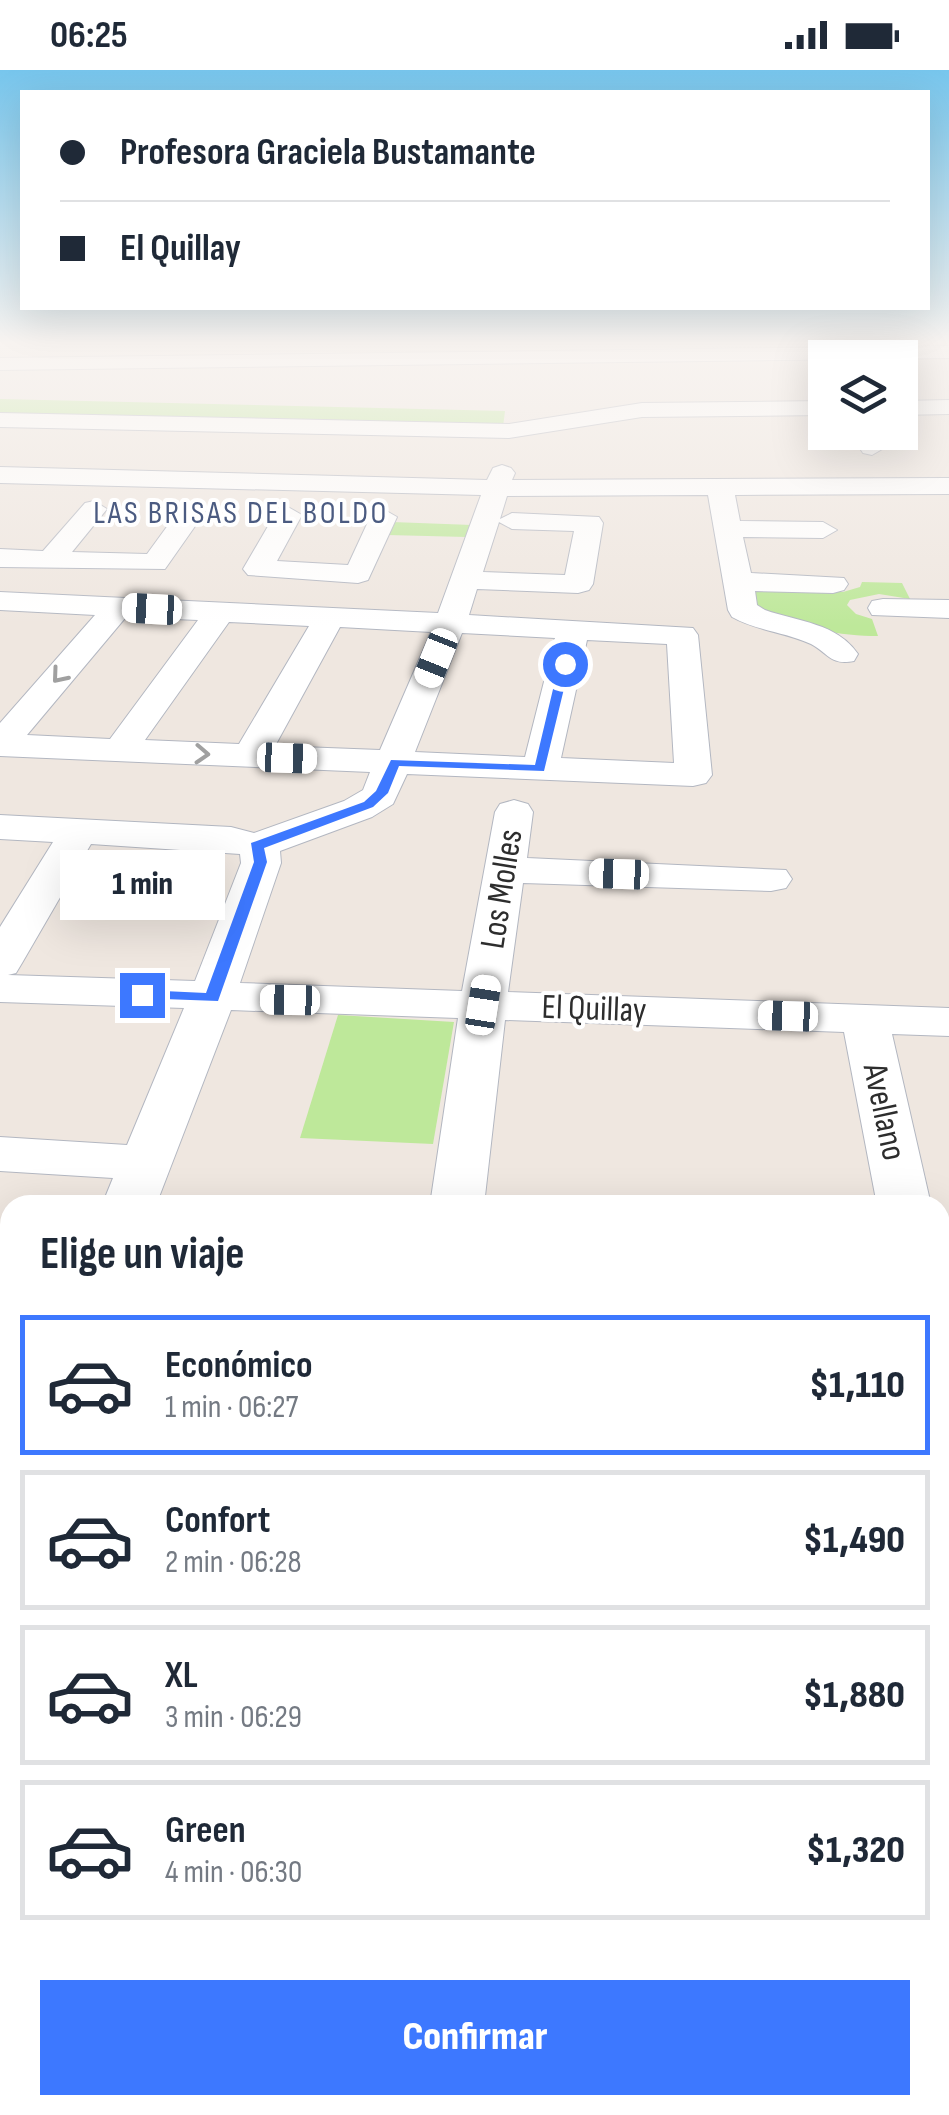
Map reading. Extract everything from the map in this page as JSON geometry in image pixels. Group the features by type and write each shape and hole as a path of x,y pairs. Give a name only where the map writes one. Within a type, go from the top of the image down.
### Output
{"street":[{"path":"32,435 9,461 75,476 325,483 418,457 445,435"},
{"path":"75,476 110,435"},
{"path":"158,479 182,435"},
{"path":"242,481 269,435"},
{"path":"325,483 348,435"},
{"path":"369,435 500,488 657,476 720,487 949,486"},
{"path":"0,827 230,839 256,846 369,805 382,793 450,624 500,488 506,435"},
{"path":"864,450 875,486"},
{"path":"753,462 770,487"},
{"path":"720,487 741,607 747,614 828,640 842,654"},
{"path":"50,560 103,510 56,508"},
{"path":"0,558 155,564 201,512 152,511"},
{"path":"250,514 298,515 258,569 358,574 383,517"},
{"path":"345,516 418,518"},
{"path":"453,519 589,524 578,584 466,580"},
{"path":"729,529 823,530"},
{"path":"737,582 833,584"},
{"path":"0,744 693,776 682,635 118,607 5,607"},
{"path":"0,744 118,607"},
{"path":"884,608 949,609"},
{"path":"120,750 220,612"},
{"path":"252,756 329,618"},
{"path":"540,769 573,630"},
{"name":"Los Molles","path":"458,1195 514,812"},
{"path":"0,963 79,831"},
{"path":"0,1154 137,1184 212,998 261,862 256,846"},
{"path":"505,870 770,879"},
{"name":"El Quillay","path":"0,988 949,1022"},
{"name":"Avellano","path":"865,1019 902,1195"}],"green space":[{"path":"392,522 472,525 467,537 387,535"},
{"path":"862,582 902,583 910,599 879,594 850,600 847,605 856,614 872,619 878,636 832,632 784,620 757,607 752,586 843,592 860,587"},
{"path":"338,1015 454,1022 433,1144 300,1138"}],"district":[{"name":"LAS BRISAS DEL BOLDO","path":"241,513"}],"route":[{"path":"142,995 212,998 261,862 256,846 369,805 382,793 395,762 540,769 565,664"}]}
